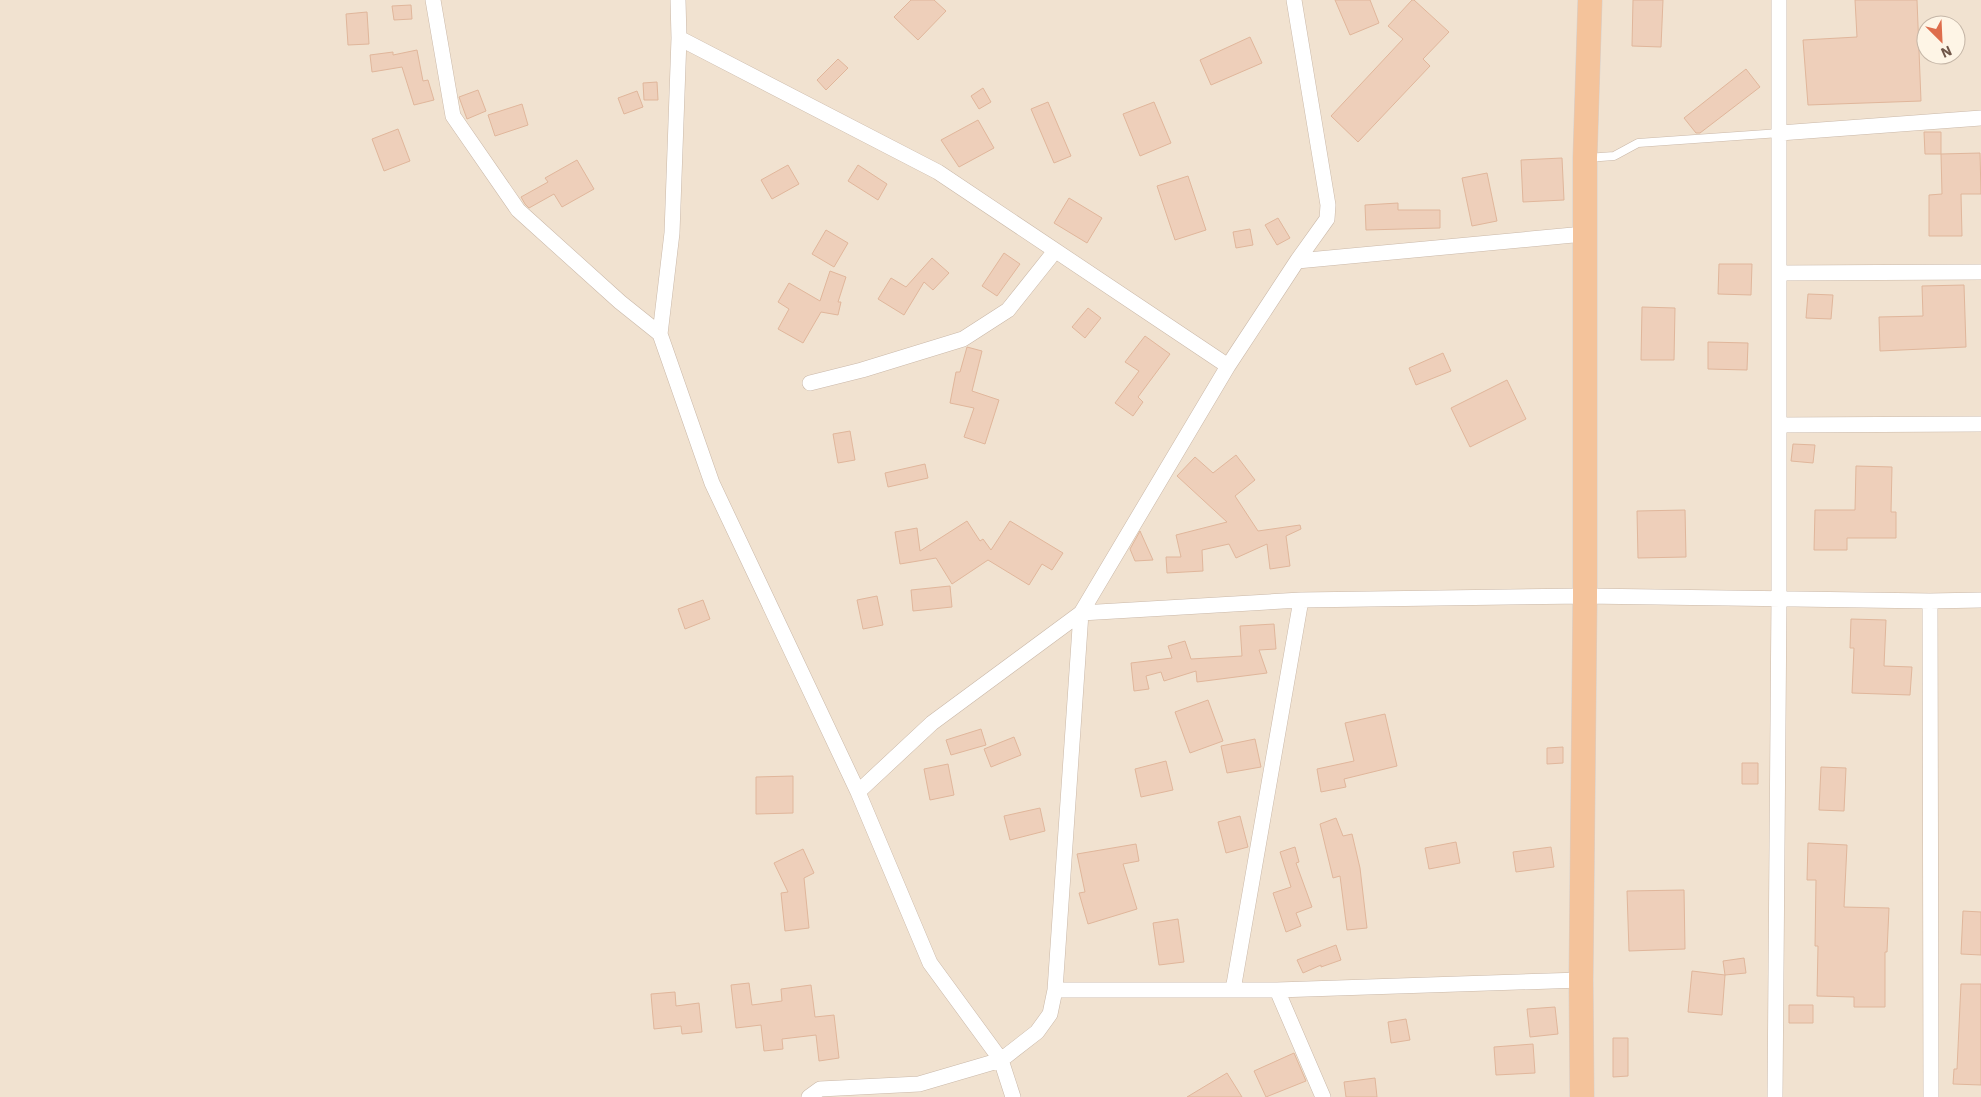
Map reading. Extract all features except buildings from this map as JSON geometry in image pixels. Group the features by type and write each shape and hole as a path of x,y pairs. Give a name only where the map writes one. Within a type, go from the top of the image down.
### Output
{"highway":[{"path":"1582,1097 1581,980 1585,596 1584,158 1590,0"}],"street":[{"path":"434,0 453,116 518,210 613,296 660,334"},
{"path":"678,0 679,38 672,233 660,334 712,482 858,792 930,963 1002,1060 1014,1097"},
{"path":"858,792 932,723 1081,613 1228,366 1297,261 1327,220 1328,205 1294,0"},
{"path":"1774,1097 1779,598 1779,0"},
{"path":"679,38 938,172 1228,366"},
{"path":"1780,133 1981,118"},
{"path":"1297,261 1584,234"},
{"path":"810,383 862,370 963,340 1008,310 1055,250"},
{"path":"1779,273 1981,272"},
{"path":"1779,425 1981,424"},
{"path":"1081,613 1302,600 1585,596 1930,601 1981,600"},
{"path":"1233,990 1302,600"},
{"path":"1930,601 1931,1097"},
{"path":"809,1097 820,1089 919,1084 1002,1060 1037,1032 1050,1014 1055,990 1081,613"},
{"path":"1055,990 1277,990 1581,980"},
{"path":"1277,990 1323,1097"}],"lane":[{"path":"1584,158 1614,156 1638,143 1780,133"}],"shaded area":[{"path":"0,0 1981,0 1981,1097 0,1097"}]}
